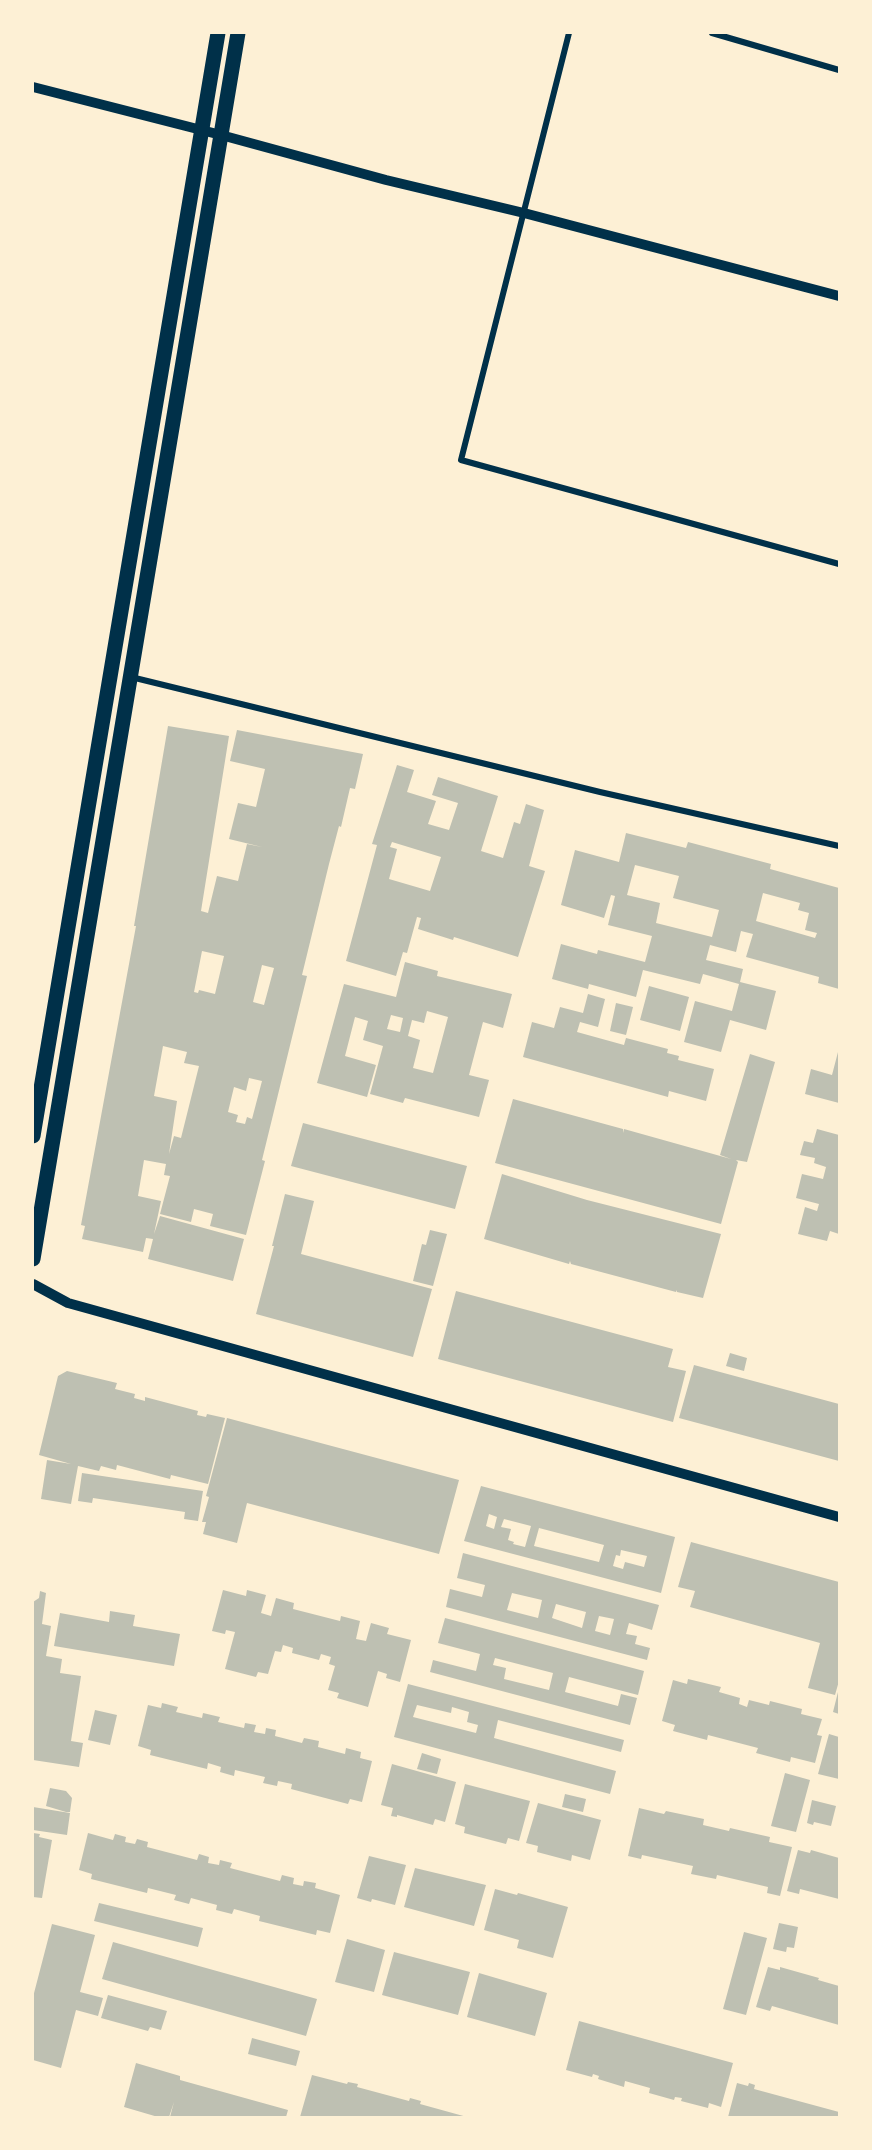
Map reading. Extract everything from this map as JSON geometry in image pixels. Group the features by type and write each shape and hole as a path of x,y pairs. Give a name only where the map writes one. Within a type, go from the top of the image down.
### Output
{"main road":[{"path":"33,1136 218,33"},
{"path":"33,1259 238,33"}],"street":[{"path":"569,33 462,460 839,564"},
{"path":"712,33 839,70"},
{"path":"33,87 839,296"},
{"path":"130,676 588,789 839,846"},
{"path":"33,1284 68,1303 839,1517"}],"building":[{"path":"168,726 229,736 201,911 208,913 217,876 238,881 247,844 262,847 229,839 238,803 256,807 265,769 230,761 237,730 363,754 355,789 350,788 341,827 339,826 302,975 307,976 246,1235 210,1226 213,1214 194,1209 191,1222 160,1214 170,1176 164,1175 166,1164 144,1160 138,1196 161,1201 154,1234 160,1216 244,1239 233,1281 148,1259 153,1239 146,1238 143,1252 82,1239 85,1226 81,1225 136,926 134,926","holes":["202,951 224,956 215,994 199,990 198,993 194,992","262,965 274,968 264,1005 253,1002","163,1046 187,1052 184,1063 199,1066 181,1138 174,1136 169,1154 177,1101 154,1096","249,1078 262,1081 252,1119 247,1117 245,1124 236,1122 238,1115 228,1112 234,1087 246,1091"]},
{"path":"397,765 414,770 407,792 436,801 428,824 449,830 458,803 432,795 438,777 498,796 481,851 503,858 514,822 520,824 526,804 544,810 529,866 545,871 518,957 454,937 453,940 418,929 421,918 417,917 407,953 403,952 396,976 346,961 377,845 372,844","holes":["392,842 441,857 430,891 389,879 397,849 390,847"]},
{"path":"626,833 686,848 688,842 771,864 770,869 839,888 839,989 818,983 819,977 746,957 753,934 741,931 736,952 710,945 706,960 743,969 740,982 776,991 766,1030 730,1020 721,1052 684,1042 695,1001 732,1011 739,984 703,974 700,984 643,970 636,997 589,984 588,989 552,979 561,944 597,954 598,950 645,962 652,936 608,925 615,896 611,895 604,918 561,905 575,850 619,862","holes":["635,865 679,876 673,898 719,910 712,937 656,923 660,903 627,895","763,893 800,903 798,910 809,913 805,930 817,933 815,938 756,921"]},
{"path":"405,962 438,971 437,976 512,994 503,1028 483,1022 469,1075 489,1080 479,1117 405,1098 403,1103 370,1094 383,1046 363,1040 368,1021 355,1017 345,1056 376,1065 367,1097 317,1083 344,984 396,997","holes":["427,1011 448,1017 433,1073 413,1068 420,1040 408,1036 412,1020 424,1023","391,1015 403,1018 400,1032 387,1029"]},
{"path":"649,986 689,997 680,1031 640,1020"},
{"path":"588,994 605,999 598,1027 580,1022 577,1032 624,1045 626,1038 668,1049 667,1053 679,1056 678,1060 714,1069 706,1101 669,1091 668,1097 523,1057 532,1022 554,1028 560,1007 583,1013"},
{"path":"616,1003 633,1007 626,1035 610,1031"},
{"path":"838,1052 839,1103 805,1094 811,1069 832,1075"},
{"path":"750,1054 775,1062 747,1162 736,1160 738,1162 721,1224 495,1163 513,1099 623,1129 623,1133 624,1129 731,1159 720,1155"},
{"path":"303,1123 467,1166 455,1209 291,1166"},
{"path":"817,1129 839,1135 839,1234 830,1231 827,1241 798,1234 805,1207 817,1211 819,1204 796,1198 802,1174 823,1179 826,1167 814,1163 815,1158 800,1155 804,1141 813,1143"},
{"path":"502,1174 587,1200 721,1234 703,1298 571,1264 570,1261 569,1264 484,1239"},
{"path":"285,1194 314,1201 301,1254 432,1289 413,1357 256,1314"},
{"path":"430,1230 447,1234 433,1286 413,1281 422,1244 426,1245"},
{"path":"456,1291 673,1349 668,1367 686,1371 673,1422 438,1359"},
{"path":"730,1353 747,1358 744,1371 726,1366"},
{"path":"694,1365 839,1404 839,1461 679,1418"},
{"path":"67,1371 117,1383 115,1389 135,1394 134,1398 145,1401 145,1397 198,1411 197,1415 206,1417 207,1414 225,1418 208,1484 171,1475 170,1479 117,1465 116,1470 101,1466 99,1471 78,1466 71,1504 41,1499 47,1460 71,1464 39,1455 58,1376"},
{"path":"227,1418 459,1480 439,1554 247,1503 237,1543 203,1534 206,1522 202,1522 209,1497 206,1496"},
{"path":"82,1473 203,1491 198,1521 184,1519 185,1512 93,1498 92,1503 78,1501"},
{"path":"481,1486 675,1537 661,1593 464,1541","holes":["489,1514 497,1517 494,1529 486,1526","504,1519 531,1526 525,1547 508,1540 511,1529 501,1527","539,1528 604,1545 599,1562 534,1546","621,1550 647,1556 644,1567 625,1562 623,1569 613,1566 616,1555 620,1556"]},
{"path":"691,1542 839,1582 839,1681 835,1695 808,1688 820,1643 690,1607 695,1591 678,1587"},
{"path":"463,1553 659,1605 652,1630 629,1623 626,1634 637,1636 635,1644 650,1648 647,1660 446,1607 450,1589 482,1597 485,1585 457,1578","holes":["512,1593 542,1600 538,1618 507,1610","556,1604 586,1612 582,1628 552,1618","599,1616 614,1619 610,1635 595,1631"]},
{"path":"223,1590 246,1596 247,1590 266,1595 261,1613 271,1616 276,1598 294,1603 293,1609 340,1621 341,1616 360,1621 356,1639 366,1641 371,1623 389,1628 387,1634 411,1640 400,1682 386,1678 387,1674 378,1671 368,1707 337,1698 339,1693 328,1690 335,1666 329,1664 331,1657 321,1654 319,1660 292,1653 293,1648 283,1645 281,1652 275,1651 268,1674 258,1672 256,1677 225,1669 235,1632 226,1630 225,1634 212,1631"},
{"path":"40,1591 46,1593 42,1624 51,1626 46,1656 62,1659 60,1673 81,1676 71,1741 83,1743 79,1767 33,1760 33,1602 39,1598"},
{"path":"110,1611 135,1615 133,1626 180,1634 174,1666 54,1646 60,1613 109,1622"},
{"path":"445,1618 644,1671 638,1695 569,1677 565,1692 618,1706 621,1694 637,1698 630,1725 430,1672 433,1660 476,1671 480,1654 438,1643","holes":["495,1658 553,1673 549,1690 504,1679 506,1668 493,1665"]},
{"path":"688,1679 721,1687 719,1692 740,1698 739,1704 747,1707 749,1700 769,1705 770,1701 802,1709 801,1714 822,1719 817,1735 822,1736 815,1763 791,1757 790,1762 756,1753 758,1748 708,1735 707,1740 673,1731 675,1725 662,1721 673,1680 687,1684"},
{"path":"408,1684 624,1740 621,1752 498,1720 494,1738 616,1771 610,1794 394,1737","holes":["417,1705 451,1713 452,1707 469,1712 467,1722 478,1725 476,1733 413,1717"]},
{"path":"839,1692 839,1714 833,1712"},
{"path":"162,1703 178,1707 176,1712 202,1718 203,1713 220,1717 218,1722 244,1728 245,1723 256,1725 254,1732 265,1734 266,1728 276,1730 275,1736 302,1743 304,1738 319,1741 318,1747 345,1754 346,1748 361,1752 360,1758 372,1761 362,1802 350,1799 348,1804 291,1789 292,1784 278,1781 277,1786 263,1783 265,1777 235,1770 234,1776 220,1772 221,1767 208,1763 207,1769 150,1755 151,1750 138,1746 148,1705 161,1708"},
{"path":"95,1710 117,1715 110,1745 88,1740"},
{"path":"829,1734 839,1737 839,1779 818,1774"},
{"path":"422,1753 441,1759 437,1774 417,1769"},
{"path":"392,1764 456,1782 445,1822 435,1819 433,1825 397,1815 397,1817 391,1816 393,1808 381,1805"},
{"path":"785,1773 810,1780 796,1832 771,1826"},
{"path":"465,1784 530,1801 519,1841 508,1838 506,1844 464,1833 465,1827 455,1824"},
{"path":"50,1788 66,1791 72,1798 70,1812 46,1806"},
{"path":"565,1794 586,1799 583,1812 562,1807"},
{"path":"812,1800 836,1806 831,1826 814,1822 813,1825 807,1823"},
{"path":"538,1803 601,1820 590,1860 572,1855 571,1861 537,1852 538,1846 526,1843"},
{"path":"33,1807 70,1813 67,1835 33,1830"},
{"path":"639,1808 704,1819 703,1825 729,1831 730,1828 770,1837 769,1842 792,1847 780,1896 767,1893 768,1887 717,1875 716,1879 691,1874 693,1866 642,1855 641,1859 628,1856"},
{"path":"33,1833 52,1840 42,1898 33,1897"},
{"path":"88,1833 113,1840 115,1834 126,1837 125,1842 135,1844 137,1839 148,1842 147,1847 197,1860 199,1854 209,1857 208,1863 219,1865 220,1860 232,1863 230,1868 280,1881 282,1875 294,1878 293,1884 303,1886 304,1881 316,1883 315,1888 340,1895 330,1933 317,1930 316,1935 259,1921 260,1916 234,1909 232,1914 216,1910 217,1905 191,1898 189,1904 174,1900 176,1895 148,1888 147,1893 91,1879 92,1874 79,1870"},
{"path":"798,1850 810,1853 811,1850 839,1858 839,1899 800,1889 799,1894 787,1891"},
{"path":"369,1856 406,1865 395,1905 357,1898"},
{"path":"415,1868 486,1885 474,1926 404,1907"},
{"path":"495,1889 568,1907 553,1958 517,1948 519,1940 484,1930"},
{"path":"99,1903 203,1928 198,1947 94,1921"},
{"path":"779,1923 798,1927 794,1948 787,1947 786,1952 773,1949"},
{"path":"52,1924 95,1935 80,1992 103,1998 98,2016 76,2010 61,2068 33,2060 33,1997"},
{"path":"744,1932 767,1938 746,2015 723,2009"},
{"path":"347,1939 385,1950 374,1992 335,1982"},
{"path":"113,1942 317,1999 306,2036 102,1979"},
{"path":"394,1952 470,1972 458,2015 382,1995"},
{"path":"768,1967 780,1970 780,1967 839,1986 839,2025 772,2006 770,2011 756,2007"},
{"path":"479,1973 547,1993 535,2036 467,2017"},
{"path":"108,1995 167,2011 161,2030 150,2027 148,2031 101,2018"},
{"path":"579,2021 733,2063 721,2107 709,2103 708,2108 681,2101 682,2098 675,2097 674,2100 649,2093 650,2088 625,2081 624,2087 598,2079 599,2076 593,2074 592,2077 566,2070"},
{"path":"252,2038 300,2051 296,2066 248,2054"},
{"path":"136,2063 180,2076 180,2080 288,2110 286,2117 170,2117 174,2102 169,2117 158,2117 124,2107"},
{"path":"312,2075 347,2084 348,2082 358,2084 357,2087 409,2101 410,2098 421,2101 420,2104 467,2117 300,2117"},
{"path":"737,2083 748,2086 749,2083 755,2085 754,2089 839,2112 839,2117 728,2117"}]}
